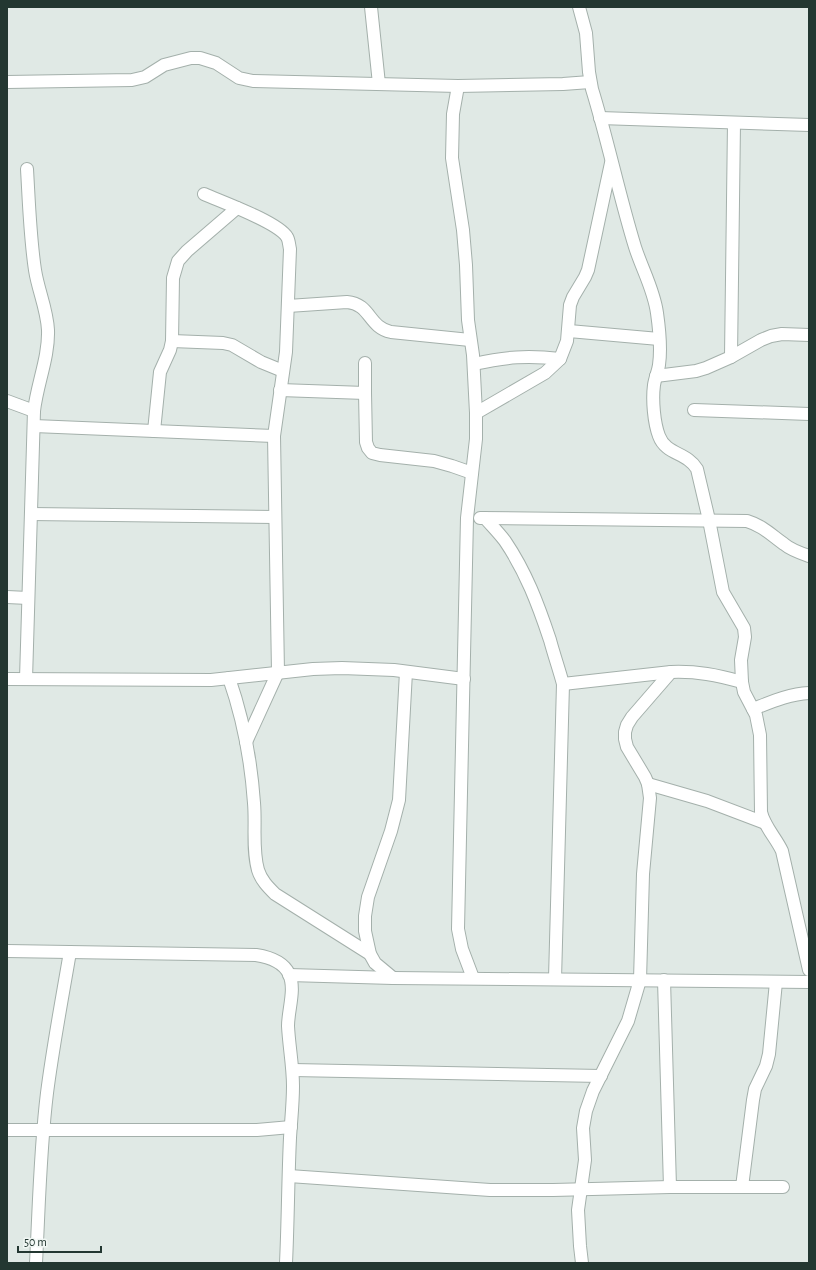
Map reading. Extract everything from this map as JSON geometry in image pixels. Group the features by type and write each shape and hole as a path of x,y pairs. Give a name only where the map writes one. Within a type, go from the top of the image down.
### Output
{"street":[{"path":"370,7 379,84"},
{"path":"579,7 586,33 590,82 635,248 656,304 660,360 654,385 654,406 659,438 665,446 688,458 697,468 723,592 744,628 745,637 741,660 742,682 744,692 753,709 760,736 760,807 762,817 782,851 809,970"},
{"path":"7,82 132,80 145,77 164,65 192,58 208,59 242,80 253,81 458,86 590,82"},
{"path":"458,86 453,114 452,158 463,230 468,320 474,364 476,413 476,439 468,518 458,929 462,949 473,978"},
{"path":"600,118 809,125"},
{"path":"731,357 734,123"},
{"path":"476,413 545,373 560,359 567,340 570,305 586,277 588,270 612,161"},
{"path":"26,679 34,411 35,399 47,343 48,330 32,248 27,169"},
{"path":"204,194 269,222 279,228 287,237 290,249 286,352 274,436 278,672 246,742"},
{"path":"154,431 160,372 170,350 172,341 174,278 178,261 187,251 237,208"},
{"path":"288,306 347,302 354,303 366,311 377,326 383,330 470,340"},
{"path":"568,331 659,339"},
{"path":"656,376 696,371 731,357 771,336 782,334 809,335"},
{"path":"172,341 223,343 232,345 261,362 283,371"},
{"path":"474,364 517,357 560,359"},
{"path":"365,363 364,393 366,442 372,453 434,461 472,474"},
{"path":"280,390 364,393"},
{"path":"7,401 34,411"},
{"path":"694,410 809,414"},
{"path":"34,426 274,436"},
{"path":"31,514 276,517"},
{"path":"468,518 747,521 757,524 792,550 809,556"},
{"path":"485,518 504,540 522,568 544,620 563,684 555,979"},
{"path":"7,597 28,598"},
{"path":"7,679 190,680 229,678 313,669 342,668 394,670 464,679"},
{"path":"563,684 684,671 715,674 742,682"},
{"path":"393,978 375,963 370,954 365,930 365,916 368,897 391,831 398,800 406,672"},
{"path":"582,1263 578,1210 585,1160 583,1128 586,1110 600,1076 628,1021 640,980 643,874 650,798 646,777 627,747 625,732 627,724 632,717 671,672"},
{"path":"229,678 240,712 251,770 258,872 266,886 288,903 370,954"},
{"path":"753,709 786,696 809,693"},
{"path":"648,784 707,801 765,823"},
{"path":"7,951 256,955 268,957 277,961 285,968 292,984 288,1028 293,1070 286,1263"},
{"path":"36,1263 43,1131 52,1056 70,952"},
{"path":"289,975 393,978 809,982"},
{"path":"664,980 670,1187"},
{"path":"742,1187 755,1090 766,1066 769,1054 776,982"},
{"path":"293,1070 600,1076"},
{"path":"7,1130 263,1130 291,1127"},
{"path":"289,1176 519,1191 670,1187 783,1187"}]}
